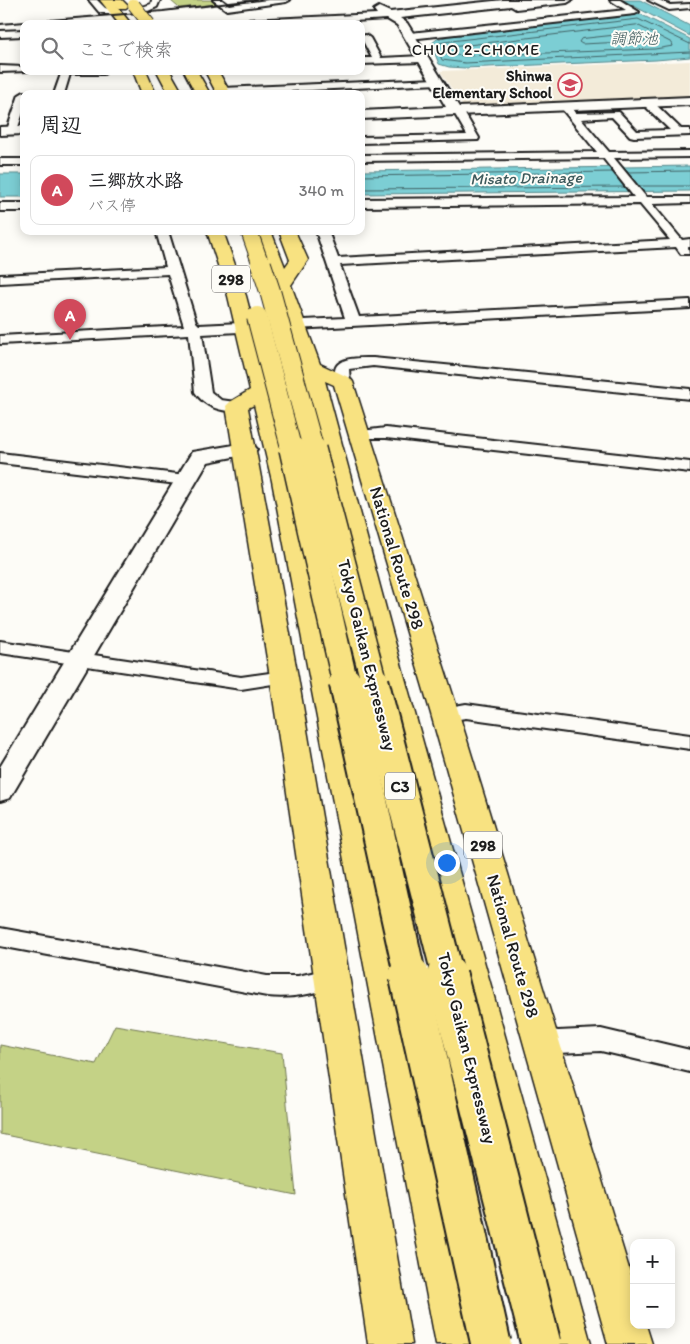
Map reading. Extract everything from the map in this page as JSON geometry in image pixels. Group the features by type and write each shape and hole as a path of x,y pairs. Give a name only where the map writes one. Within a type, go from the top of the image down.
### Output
{"highway":[{"path":"106,0 122,20"},
{"path":"116,0 132,20"},
{"path":"129,0 146,20"},
{"path":"136,0 153,20"},
{"path":"141,75 147,90"},
{"path":"153,75 159,90"},
{"path":"165,75 174,90"},
{"path":"182,75 190,90"},
{"path":"192,75 201,90"},
{"path":"213,75 222,90"},
{"name":"298","path":"206,235 237,296 245,328 249,399 246,449 333,978 390,1344"},
{"name":"Tokyo Gaikan Expressway","path":"232,235 250,288 301,485 491,1344"},
{"name":"Tokyo Gaikan Expressway","path":"249,235 270,291 325,492 541,1344"},
{"name":"National Route 298","path":"265,235 311,367 380,635 569,1344"},
{"path":"283,283 299,260 289,235"},
{"name":"298","path":"212,276 217,284 237,296"},
{"path":"311,367 343,382"},
{"name":"National Route 298","path":"343,382 445,714 630,1344"},
{"name":"298","path":"249,399 283,481 458,1344"}],"street":[{"path":"93,0 102,10 117,13"},
{"path":"145,9 154,5 156,0"},
{"path":"218,0 227,8 286,0"},
{"path":"340,20 396,18 533,0"},
{"path":"359,20 396,18 567,0"},
{"path":"410,36 635,12 614,0"},
{"path":"652,0 669,8 690,6"},
{"path":"365,140 474,138 436,82 410,36 396,18 375,2"},
{"path":"0,34 20,33"},
{"path":"365,38 378,60"},
{"path":"365,61 422,59"},
{"path":"0,69 27,83"},
{"path":"60,90 65,75"},
{"path":"266,90 436,82"},
{"path":"570,111 690,101"},
{"path":"648,103 678,132"},
{"path":"12,130 20,105"},
{"path":"365,115 456,111 570,111 615,114 634,134 690,132"},
{"path":"570,111 642,198 684,243 690,256"},
{"path":"365,158 608,157 690,154"},
{"path":"0,162 20,162"},
{"path":"365,203 642,198 690,200"},
{"path":"365,211 404,208 411,202"},
{"path":"0,208 20,207"},
{"path":"163,235 189,322 194,330 203,392 206,399 221,405 249,399"},
{"path":"323,235 353,321"},
{"path":"333,262 684,243"},
{"path":"0,280 174,270"},
{"path":"0,340 690,304"},
{"path":"343,382 342,367 353,363 373,362 690,394"},
{"path":"359,435 386,434 690,466"},
{"path":"0,791 200,457 246,449"},
{"path":"0,458 186,480"},
{"path":"0,647 241,683 284,677"},
{"path":"445,714 466,712 690,742"},
{"path":"0,937 242,980 272,988 305,986 333,978"},
{"path":"540,1038 558,1042 601,1040 690,1061"}],"shaded area":[{"name":"Shinwa Elementary School","path":"690,61 690,98 464,108 440,71"}],"green space":[{"path":"170,0 213,0 218,4 179,8"},
{"path":"115,1025 282,1053 296,1195 0,1134 0,1045 96,1064"}],"water":[{"path":"623,0 640,0 690,26 690,36"},
{"name":"調節池","path":"640,14 690,39 690,57 465,68 439,64 431,44 437,39 450,36"},
{"name":"Misato Drainage","path":"690,166 690,191 365,194 365,171"},
{"path":"0,174 20,174 20,197 0,197"}],"railway":[{"path":"50,20 163,11 255,0"},
{"path":"0,24 20,22"}],"place":[{"name":"Shinwa Elementary School","path":"570,85"},
{"name":"三郷放水路","path":"70,340"}],"district":[{"name":"CHUO 2-CHOME","path":"476,49"}]}
